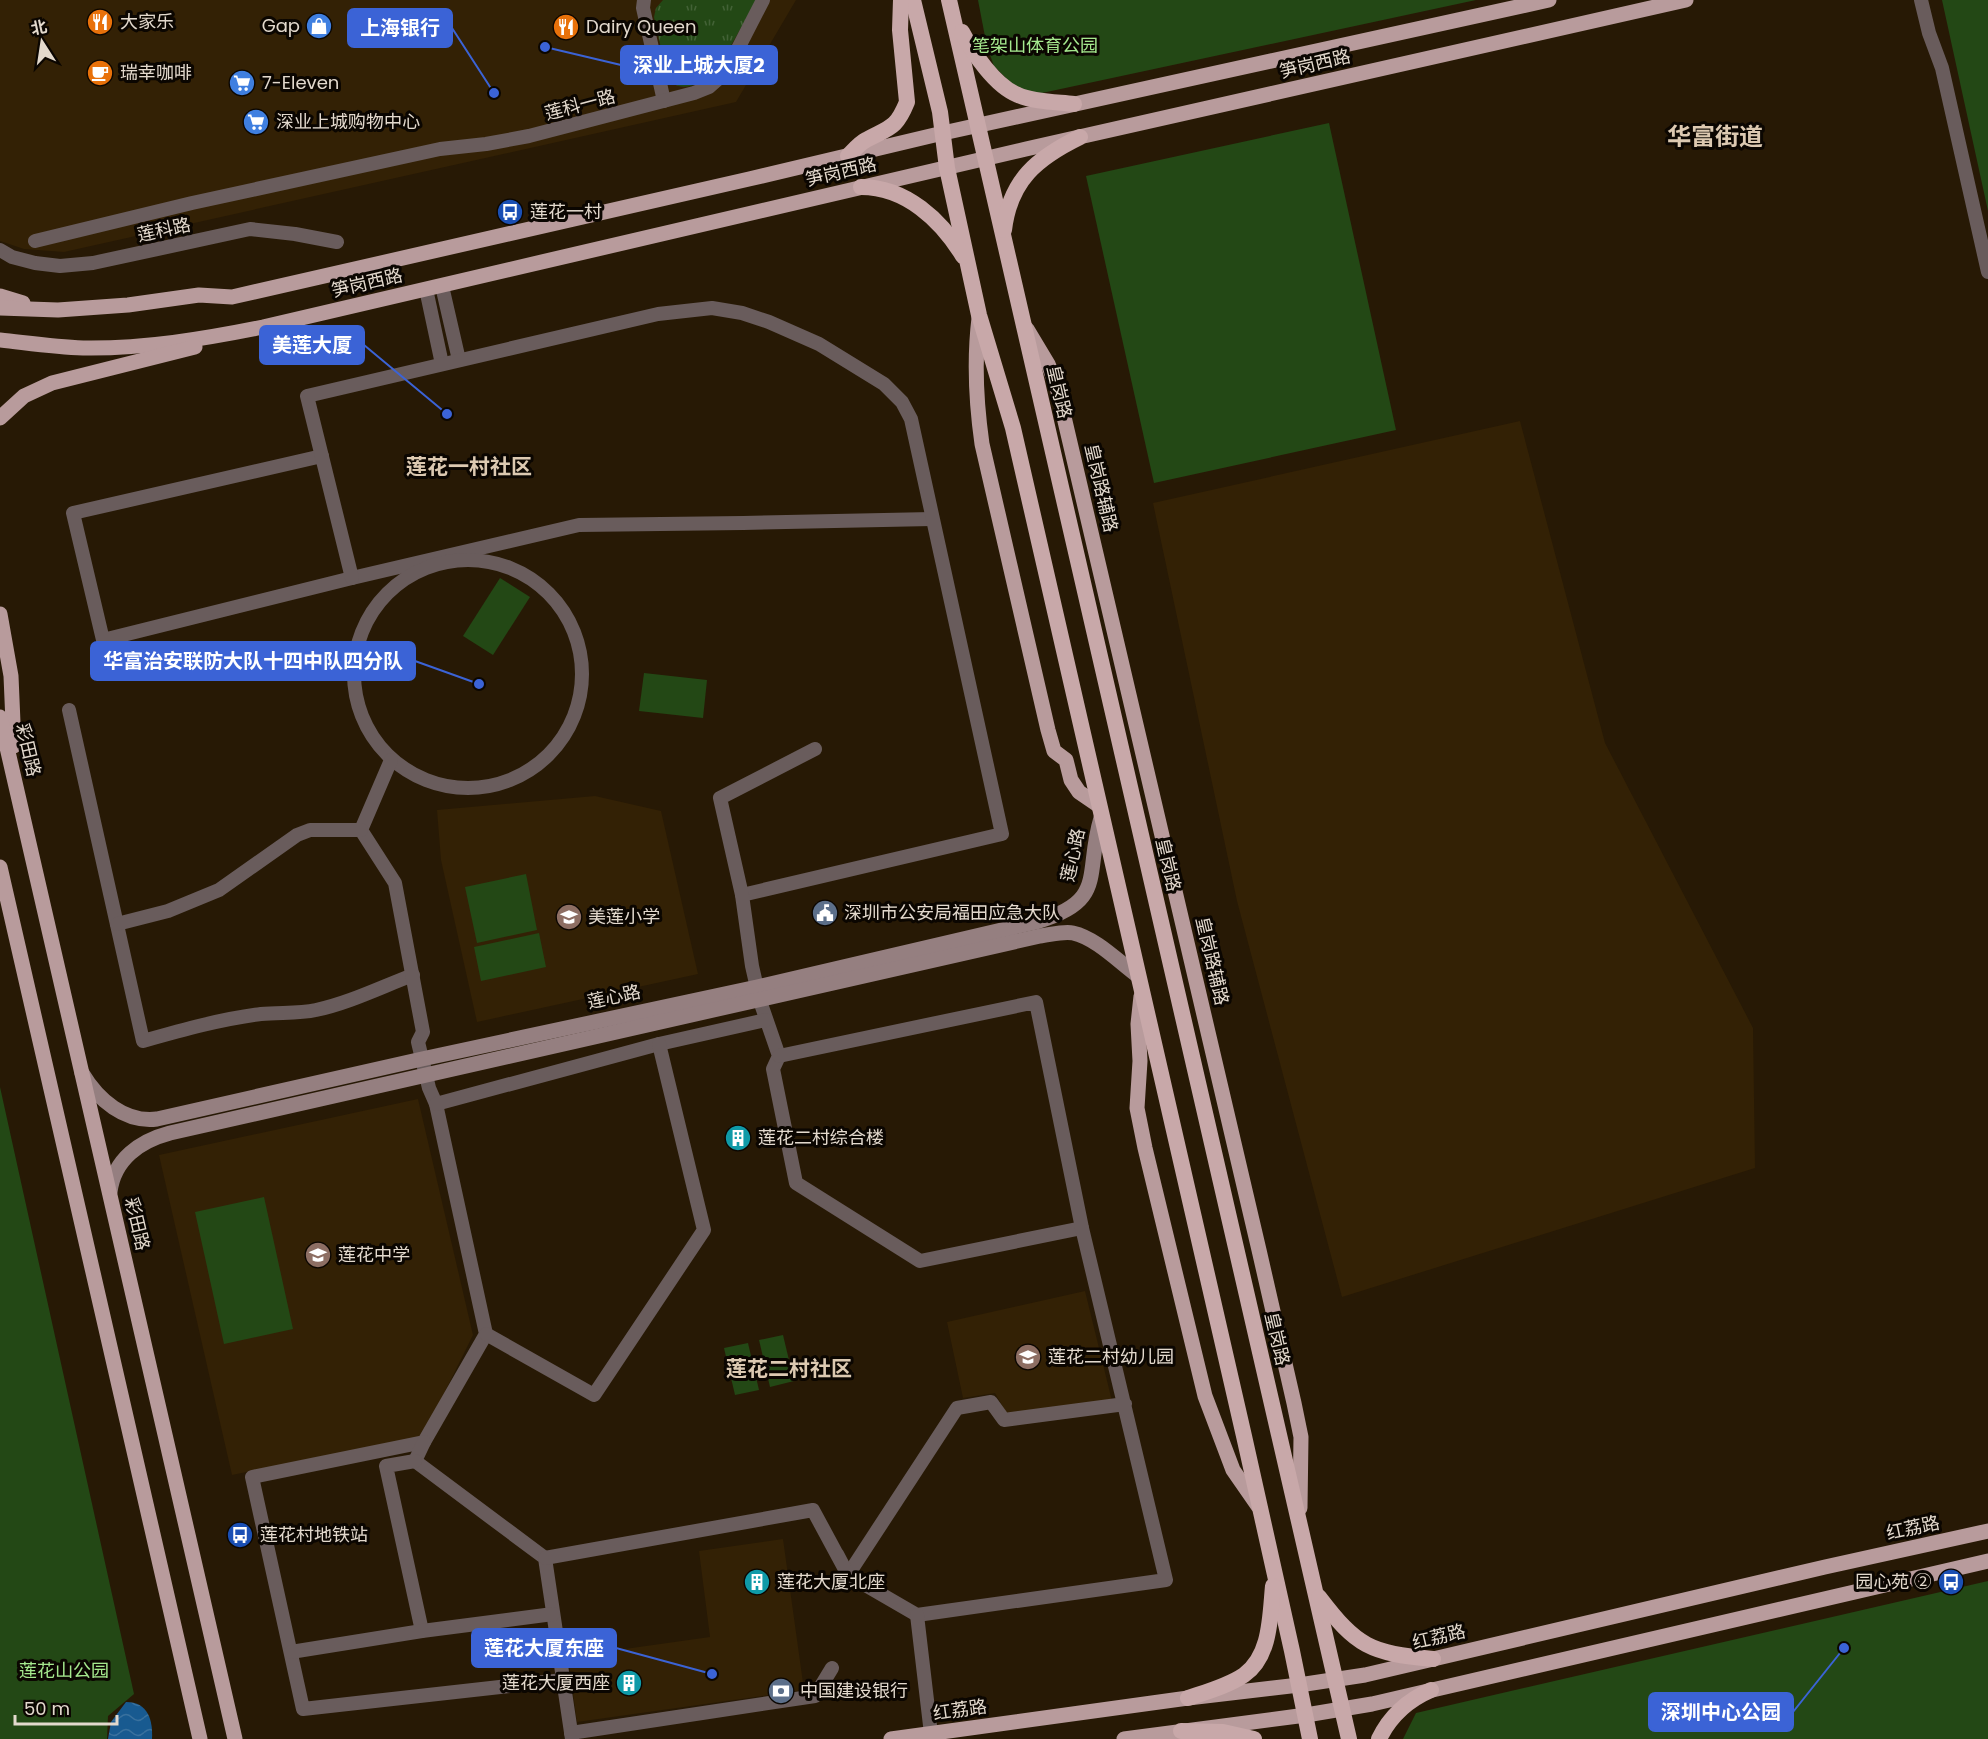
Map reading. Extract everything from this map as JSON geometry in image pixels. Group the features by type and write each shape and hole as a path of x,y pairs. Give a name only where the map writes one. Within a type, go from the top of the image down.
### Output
{"highway":[{"path":"848,156 865,140 890,128 902,113 907,102 900,30 901,0"},
{"path":"914,0 940,112 947,168 979,315 1012,428 1242,1425 1258,1506 1275,1570 1310,1739"},
{"path":"951,8 975,54 1006,88 1031,99 1074,104"},
{"name":"皇岗路","path":"951,8 1350,1739"},
{"path":"1004,237 1011,200 1022,180 1037,162 1055,149 1080,137"},
{"path":"861,187 894,194 920,208 950,236 969,267"},
{"path":"1188,1698 1243,1676 1258,1662 1268,1628 1275,1570"},
{"path":"1316,1592 1339,1621 1364,1644 1383,1652 1433,1659"},
{"path":"1379,1739 1386,1726 1401,1709 1431,1690"},
{"path":"1181,1731 1224,1732 1254,1739"}],"main road":[{"name":"笋岗西路","path":"0,308 58,310 128,305 199,295 232,297 978,125 1549,0"},
{"name":"笋岗西路","path":"0,340 53,347 120,347 193,340 263,327 986,158 1686,0"},
{"path":"0,296 16,302 58,310"},
{"path":"979,315 976,339 976,398 982,444 1048,730 1054,751 1066,760 1071,780 1079,792 1100,811"},
{"path":"0,418 24,396 52,383 167,355 263,327"},
{"path":"0,614 11,676 14,779"},
{"name":"彩田路","path":"0,717 236,1739"},
{"name":"莲心路","path":"110,1192 116,1172 125,1158 144,1142 159,1136 758,994 1060,914 1075,906 1083,898 1090,884 1094,869 1095,838 1100,811"},
{"path":"0,867 199,1737"},
{"name":"莲心路","path":"82,1073 100,1097 115,1109 129,1116 150,1120 422,1059 1057,934 1073,933 1093,941 1139,983"},
{"path":"1139,983 1140,1061 1137,1108 1145,1148 1205,1396 1233,1470 1258,1506"},
{"name":"红荔路","path":"891,1739 1299,1685 1375,1672 1988,1531"},
{"path":"1124,1739 1372,1704 1988,1561"}],"street":[{"path":"644,0 643,8 664,101"},
{"name":"莲科一路","path":"34,241 192,203 440,149 529,136 694,93 709,87 726,72 764,0"},
{"path":"1921,0 1929,33 1942,68 1988,272"},
{"name":"莲科路","path":"0,250 12,257 60,266 112,259 250,229 337,242"},
{"path":"441,286 459,360"},
{"path":"426,289 442,364"},
{"path":"352,578 307,396 647,316 712,308 742,313 770,322 819,344 884,384 902,402 911,419 1002,834 742,895"},
{"path":"322,456 73,513 103,640 579,525 932,519"},
{"path":"454,560 492,562 527,575 556,600 575,632 583,668 579,705 563,739 536,767 501,784 462,789 424,781 391,760 367,731 354,696 353,658 365,623 387,592 418,571 454,560"},
{"path":"69,710 143,1041 230,1019 316,1010 412,975"},
{"path":"815,749 720,798 742,895 758,994 779,1056 773,1069 796,1183 920,1261 1082,1228"},
{"path":"361,830 391,760"},
{"path":"117,924 168,911 219,890 297,835 310,830 361,830"},
{"path":"361,830 395,883 423,1032 418,1042 435,1104 486,1334 415,1461"},
{"path":"545,1558 813,1510 848,1575 917,1615 1166,1580 1082,1228 1036,1002 779,1056"},
{"path":"435,1104 659,1044 766,1020"},
{"path":"486,1334 594,1395 704,1230 659,1044"},
{"path":"848,1575 957,1408 991,1402 1004,1420 1125,1404"},
{"path":"424,1442 252,1477 303,1709 563,1680"},
{"path":"422,1631 386,1466 415,1461 545,1558 572,1736 815,1696 832,1668"},
{"path":"837,1554 848,1575"},
{"path":"291,1652 422,1631 553,1614"},
{"path":"917,1615 925,1667 931,1734"}],"shaded area":[{"path":"0,0 796,0 736,102 64,252 24,249 0,241"},
{"path":"1520,421 1605,743 1753,1028 1755,1168 1342,1297 1237,901 1153,503"},
{"name":"美莲小学","path":"595,796 661,811 698,974 477,1022 441,860 437,810"},
{"name":"莲花中学","path":"418,1099 473,1335 423,1436 232,1475 159,1155"},
{"name":"莲花二村幼儿园","path":"1085,1291 1112,1401 1007,1414 995,1393 963,1398 947,1322"},
{"path":"783,1539 804,1690 577,1722 568,1657 710,1637 699,1551"}],"green space":[{"path":"663,0 757,0 714,75 702,82 682,87 671,81 667,75 654,17 656,8"},
{"name":"笔架山体育公园","path":"978,0 1476,0 1042,93 1018,90 994,66 987,47"},
{"path":"1942,0 1988,0 1988,211"},
{"path":"1329,123 1396,430 1154,483 1086,176"},
{"path":"500,578 530,597 493,655 463,636"},
{"path":"644,673 707,680 703,718 639,711"},
{"path":"526,874 537,930 477,943 465,887"},
{"path":"539,933 546,967 481,981 474,947"},
{"name":"莲花山公园","path":"0,1087 134,1694 108,1716 107,1739 0,1739"},
{"path":"264,1197 293,1329 224,1344 195,1212"},
{"path":"783,1335 794,1381 770,1387 759,1340"},
{"path":"748,1343 759,1390 735,1395 724,1348"},
{"path":"1988,1581 1988,1739 1403,1739 1416,1713"}],"water":[{"path":"126,1702 139,1705 148,1713 152,1739 108,1739 111,1722"}],"place":[{"name":"大家乐","path":"100,22"},
{"name":"Gap","path":"319,26"},
{"name":"Dairy Queen","path":"566,27"},
{"name":"深业上城大厦2","path":"545,47"},
{"name":"瑞幸咖啡","path":"100,73"},
{"name":"7-Eleven","path":"242,83"},
{"name":"上海银行","path":"494,93"},
{"name":"深业上城购物中心","path":"256,122"},
{"name":"莲花一村","path":"510,212"},
{"name":"美莲大厦","path":"447,414"},
{"name":"华富治安联防大队十四中队四分队","path":"479,684"},
{"name":"深圳市公安局福田应急大队","path":"825,913"},
{"name":"美莲小学","path":"569,917"},
{"name":"莲花二村综合楼","path":"738,1138"},
{"name":"莲花中学","path":"318,1255"},
{"name":"莲花二村幼儿园","path":"1028,1357"},
{"name":"莲花村地铁站","path":"240,1535"},
{"name":"莲花大厦北座","path":"757,1582"},
{"name":"园心苑 ②","path":"1951,1582"},
{"name":"深圳中心公园","path":"1844,1648"},
{"name":"莲花大厦东座","path":"712,1674"},
{"name":"莲花大厦西座","path":"629,1683"},
{"name":"中国建设银行","path":"781,1691"}],"district":[{"name":"华富街道","path":"1715,137"},
{"name":"莲花一村社区","path":"469,467"},
{"name":"莲花二村社区","path":"789,1369"}]}
